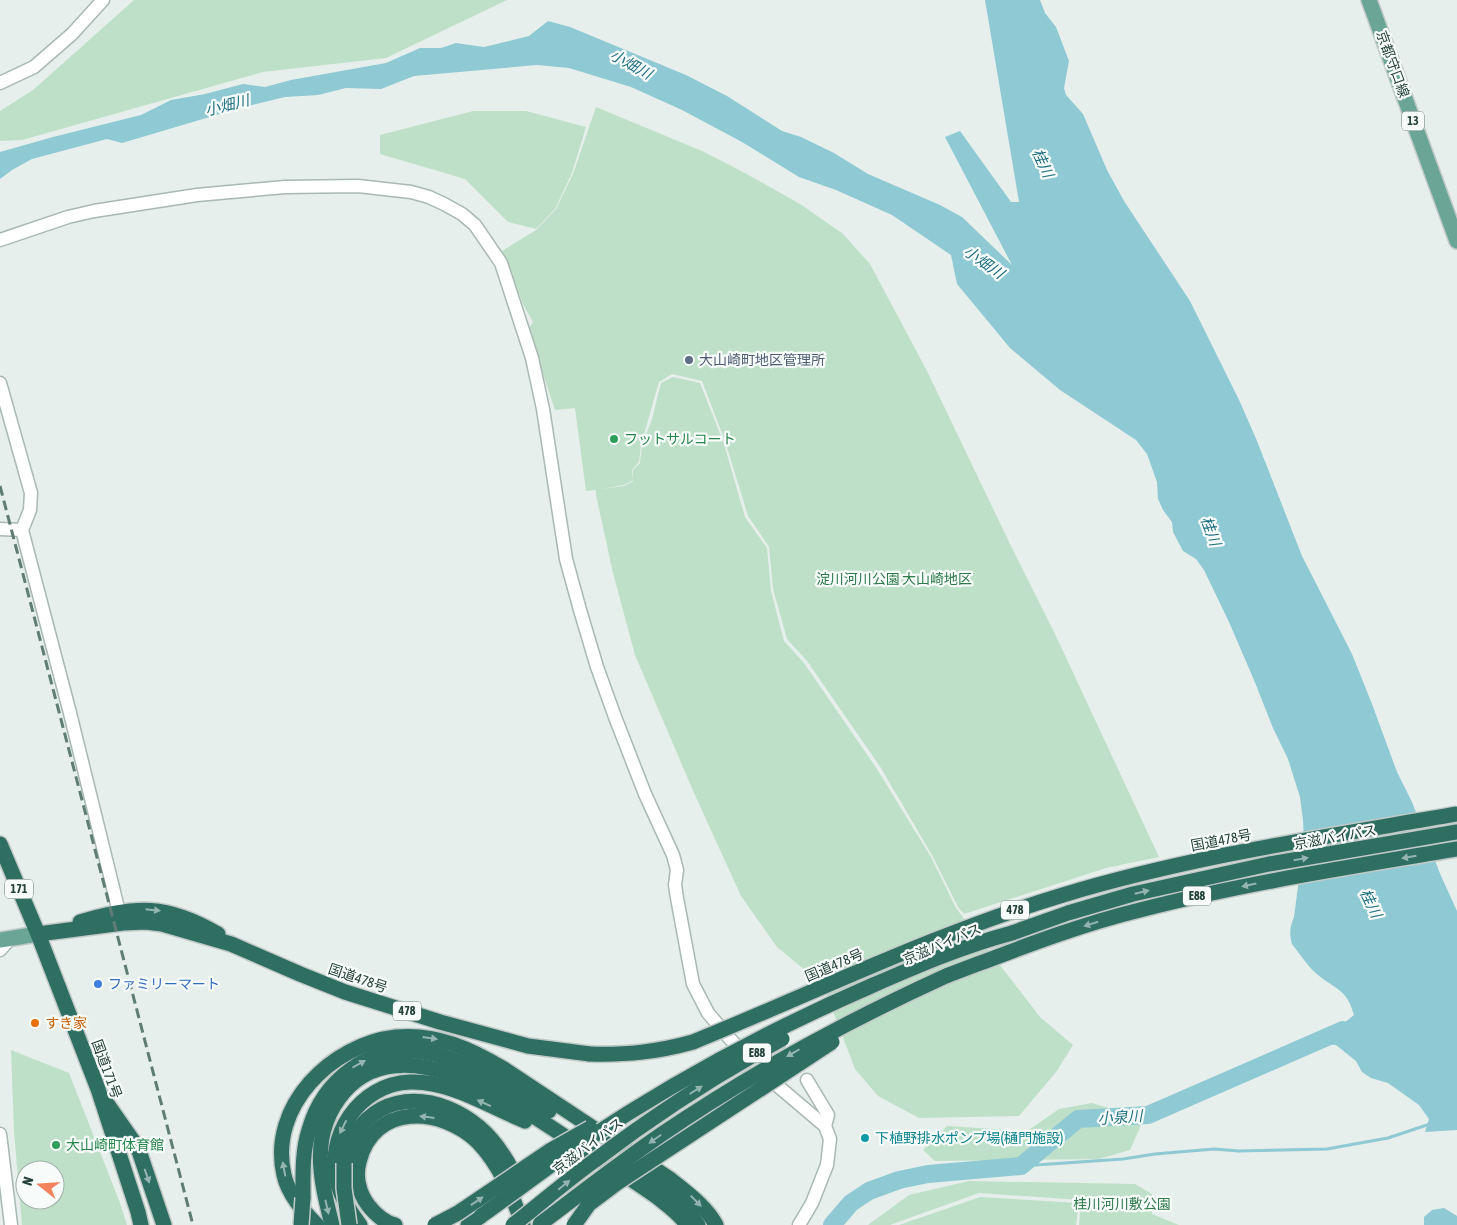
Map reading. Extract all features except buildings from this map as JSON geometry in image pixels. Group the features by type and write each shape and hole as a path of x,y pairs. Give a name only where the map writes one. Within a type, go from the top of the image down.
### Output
{"highway":[{"name":"国道478号","path":"38,934 146,922 162,924 231,944 345,992 440,1022 528,1046 590,1054 636,1054 664,1050 693,1042 873,966 998,916 1126,877 1192,862 1457,814"},
{"name":"京滋バイパス","path":"533,1223 626,1137 671,1106 769,1046 867,995 1012,933 1068,913 1133,894 1269,864 1457,832"},
{"name":"国道171号","path":"0,844 38,934 98,1089 141,1225"},
{"name":"E88","path":"533,1223 728,1091 820,1038 946,976 1072,930 1138,910 1273,880 1457,849"},
{"name":"国道478号","path":"38,934 102,915 142,909 167,912 188,918 217,933 231,944"},
{"name":"E88","path":"468,1225 587,1140 669,1089 749,1045 854,993 963,948 1012,933"},
{"path":"574,1225 590,1204 617,1183 823,1048 946,976"},
{"path":"317,1225 293,1196 284,1175 282,1146 290,1113 304,1092 325,1068 349,1051 396,1037 431,1038 451,1043 482,1056 676,1184 704,1210 716,1225"},
{"path":"302,1225 304,1162 308,1132 320,1102 341,1076 364,1061 379,1055 396,1052 423,1052 469,1082 506,1101 647,1190 668,1206 687,1225"},
{"path":"332,1225 323,1187 320,1155 324,1127 338,1100 358,1079 380,1068 400,1064 442,1064 505,1085 583,1122"},
{"path":"360,1225 342,1197 338,1185 334,1159 336,1147 340,1134 352,1112 366,1098 384,1088 411,1082 438,1085 576,1144"},
{"path":"505,1085 554,1114 670,1192 689,1211 698,1225"},
{"path":"98,1089 138,1148 164,1225"},
{"path":"435,1225 458,1213 551,1150 626,1109 669,1089"},
{"path":"349,1225 344,1188 344,1163 354,1135 363,1123 375,1113 389,1106 404,1102 430,1102 448,1107 479,1127 492,1139 513,1171 533,1223"},
{"path":"395,1225 381,1218 365,1200 360,1190 358,1166 361,1155 366,1144 380,1127 401,1117 425,1116 449,1122 478,1142 494,1162 514,1199 533,1223"},
{"path":"647,1190 673,1218 676,1225"},
{"path":"513,1225 533,1223"}],"main road":[{"name":"京都守口線","path":"1369,0 1457,241"},
{"path":"3,943 38,934"}],"street":[{"path":"0,83 34,67 72,34 102,0"},
{"path":"0,240 68,217 94,211 206,194 285,187 358,186 411,192 429,196 462,214 475,225 501,263 532,358 543,409 566,559 597,667 645,794 677,859 675,885 693,984 708,1013 731,1040 779,1088 825,1126 830,1139 828,1165 812,1203 799,1225"},
{"path":"0,383 32,493 30,510 22,530 119,912"},
{"path":"0,529 22,530"},
{"path":"807,1080 828,1115 825,1126"},
{"path":"0,1134 11,1225"}],"green space":[{"path":"134,0 507,0 386,58 263,72 22,140 0,141 0,111 33,90"},
{"name":"淀川河川公園 大山崎地区","path":"596,107 702,151 800,204 842,233 870,264 927,371 1056,636 1159,857 1106,868 964,914 958,907 933,857 881,768 807,661 787,639 773,589 769,547 748,516 726,444 702,381 672,374 659,382 641,445 639,462 632,470 633,480 633,470 640,463 642,445 652,419 661,383 673,377 700,383 724,444 745,517 767,548 771,591 784,641 804,663 877,769 931,857 956,908 1040,1017 1073,1045 1056,1072 1019,1116 919,1118 878,1096 855,1069 823,985 777,947 741,896 694,793 635,655 613,573 596,490 586,491 575,408 555,410 527,331 533,322 523,304 502,251 536,230 556,209 573,174","holes":["633,480 624,486 601,489 624,485"]},
{"path":"473,111 526,111 586,127 572,173 555,209 536,229 508,222 465,179 380,154 380,135"},
{"name":"大山崎町体育館","path":"11,1050 69,1073 127,1225 22,1225 21,1210 65,1210 65,1160 16,1160"},
{"path":"1092,1103 1125,1113 1141,1125 1130,1150 1099,1159 935,1161 923,1150 947,1126 1027,1131 1059,1109"},
{"name":"桂川河川敷公園","path":"969,1181 1135,1184 1152,1194 1152,1214 1179,1225 1079,1225 1081,1200 979,1193 890,1225 868,1225 909,1195"},
{"path":"980,1197 1079,1203 1076,1225 899,1225"}],"water":[{"path":"985,0 1040,0 1045,13 1056,27 1069,61 1064,88 1066,95 1083,114 1107,170 1124,201 1190,301 1240,402 1302,556 1352,654 1397,772 1412,802 1457,911 1457,1130 1425,1132 1429,1119 1419,1105 1388,1083 1371,1078 1362,1072 1356,1061 1336,1045 1323,1044 1320,1034 1344,1023 1354,1015 1344,995 1314,972 1292,944 1290,937 1304,841 1300,797 1288,759 1273,728 1229,622 1204,570 1196,559 1183,551 1173,532 1172,522 1158,499 1157,482 1147,454 1136,440 1060,390 1010,348 957,284 951,255 892,215 836,190 799,177 742,142 682,110 631,87 569,68 537,65 414,76 381,89 346,88 318,95 285,97 240,108 122,143 107,139 32,159 0,179 0,152 141,115 171,100 205,94 243,84 265,87 291,80 386,63 420,48 441,48 456,43 484,47 529,36 548,21 570,27 686,75 727,96 782,131 801,137 834,153 868,174 940,205 962,217 1012,265 945,137 960,131 1011,202 1019,202"},
{"path":"1444,1208 1457,1216 1457,1225 1424,1225 1424,1217 1432,1210"}],"waterway":[{"name":"小泉川","path":"832,1225 851,1203 869,1191 899,1180 928,1174 1021,1166 1078,1119 1148,1115 1343,1030"},
{"path":"1021,1166 1123,1159 1214,1149 1239,1151 1327,1149 1388,1138 1430,1124"}],"railway":[{"path":"0,486 193,1225"}],"place":[{"name":"大山崎町地区管理所","path":"689,360"},
{"name":"フットサルコート","path":"614,439"},
{"name":"ファミリーマート","path":"98,984"},
{"name":"すき家","path":"35,1023"},
{"name":"下植野排水ポンプ場(樋門施設)","path":"865,1138"},
{"name":"大山崎町体育館","path":"56,1145"}],"water label":[{"name":"小畑川","path":"631,64"},
{"name":"小畑川","path":"227,105"},
{"name":"桂川","path":"1043,163"},
{"name":"小畑川","path":"984,262"},
{"name":"桂川","path":"1211,531"},
{"name":"桂川","path":"1371,903"}]}
